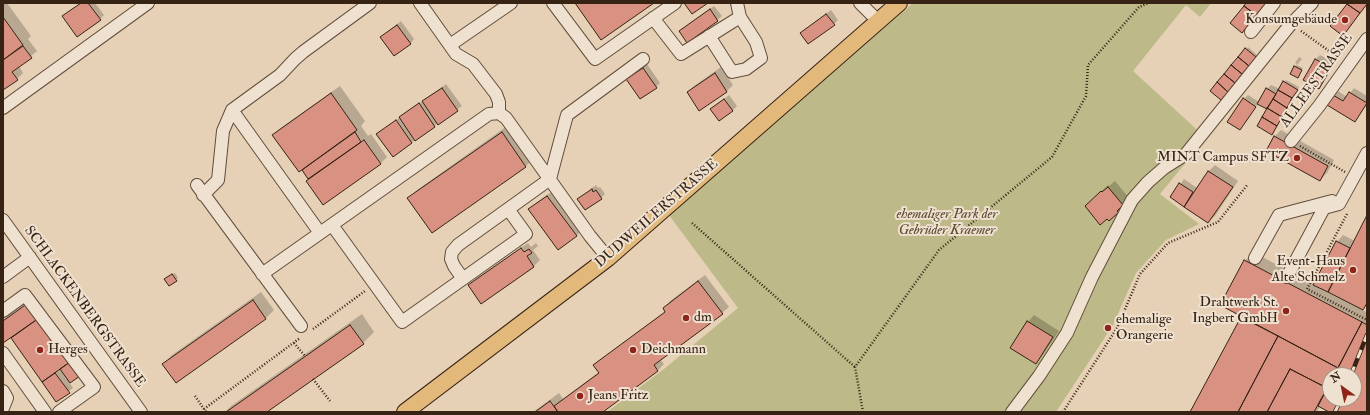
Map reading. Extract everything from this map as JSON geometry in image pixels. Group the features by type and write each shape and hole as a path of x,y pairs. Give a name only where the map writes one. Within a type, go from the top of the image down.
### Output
{"main road":[{"name":"DUDWEILERSTRASSE","path":"405,412 608,258 899,3"}],"street":[{"path":"3,108 148,3"},
{"path":"303,333 262,274 200,190 218,180 222,131 232,110 280,75 303,52 370,3"},
{"path":"420,3 456,54 473,64 496,94 499,102 499,113"},
{"path":"450,45 511,3"},
{"path":"553,3 595,59 675,3"},
{"path":"709,36 732,72 746,69 761,58 756,42 740,17 737,3"},
{"path":"860,3 878,21"},
{"path":"1251,32 1274,3"},
{"path":"1012,412 1039,376 1067,333 1092,277 1132,200 1148,182 1164,168 1186,154 1290,25 1312,3"},
{"path":"653,18 681,54 740,17"},
{"name":"ALLEESTRASSE","path":"1291,141 1367,39"},
{"path":"463,279 451,259 452,252 458,245 550,179 568,115 643,59"},
{"path":"232,110 320,233"},
{"path":"262,274 489,114 499,113 506,118 590,236 608,258"},
{"path":"1287,277 1324,208 1339,204 1367,153"},
{"path":"1255,258 1279,215 1332,201"},
{"path":"332,225 402,322 526,234 508,209"},
{"name":"SCHLACKENBERGSTRASSE","path":"3,220 141,412"},
{"path":"3,277 30,257"},
{"path":"3,310 25,295 94,387 59,412"},
{"path":"3,353 45,412"},
{"path":"3,391 7,398 3,408"}],"path":[{"path":"855,367 939,250 1052,157 1086,96 1088,65 1139,7 1149,3"},
{"path":"1308,36 1349,65"},
{"path":"1291,141 1354,177"},
{"path":"1063,412 1117,328 1140,274 1168,243 1218,222 1248,184"},
{"path":"1348,212 1307,289 1367,320"},
{"path":"692,223 855,367 863,412"},
{"path":"195,396 205,410 294,343 303,333 374,284"},
{"path":"294,343 305,356"},
{"path":"314,379 330,401"}],"green space":[{"name":"ehemaliger Park der Gebrüder Kraemer","path":"913,3 1211,3 1200,17 1186,5 1133,71 1206,138 1160,194 1199,224 1166,240 1136,273 1113,325 1056,412 607,412 664,369 738,308 669,215"}],"building":[{"path":"81,3 88,3 101,20 77,37 62,16"},
{"path":"575,3 654,3 601,40"},
{"path":"684,3 708,3 692,14"},
{"path":"1246,3 1266,3 1256,15 1244,6"},
{"name":"Konsumgebäude","path":"1347,4 1367,4 1360,13"},
{"name":"Konsumgebäude","path":"1347,4 1360,13 1343,36 1330,26"},
{"path":"1244,6 1256,15 1242,33 1230,23"},
{"path":"710,9 718,21 687,43 679,31"},
{"path":"826,14 835,25 808,44 800,33"},
{"path":"3,17 23,45 3,60"},
{"path":"397,25 411,44 394,56 380,37"},
{"path":"23,46 32,58 12,72 18,80 3,90 3,60"},
{"path":"1245,48 1256,57 1249,66 1238,57"},
{"path":"1238,57 1249,66 1242,74 1231,65"},
{"path":"1315,59 1331,68 1319,89 1303,80"},
{"path":"1231,65 1242,74 1235,83 1224,74"},
{"path":"1294,66 1302,70 1298,78 1290,74"},
{"path":"643,68 657,88 640,99 626,79"},
{"path":"715,73 727,92 699,111 687,92"},
{"path":"1224,74 1235,83 1228,92 1217,82"},
{"path":"1283,81 1298,90 1292,98 1278,90"},
{"path":"1217,82 1228,92 1221,100 1210,91"},
{"path":"442,88 458,111 438,125 422,101"},
{"path":"1266,88 1276,94 1267,109 1257,104"},
{"path":"1278,90 1292,98 1287,108 1273,99"},
{"path":"1349,92 1367,103 1355,122 1327,105 1333,95 1343,101"},
{"path":"331,93 357,130 299,172 272,135"},
{"path":"1243,98 1256,107 1240,130 1227,122"},
{"path":"724,99 733,111 719,121 710,109"},
{"path":"1273,99 1287,108 1282,117 1267,108"},
{"path":"419,103 435,127 415,141 399,117"},
{"path":"1267,108 1282,117 1277,126 1262,117"},
{"path":"1262,117 1277,126 1272,135 1257,126"},
{"path":"396,120 412,143 393,157 376,134"},
{"path":"355,132 361,142 308,179 302,170"},
{"path":"502,132 526,167 432,233 407,198"},
{"name":"MINT Campus SFTZ","path":"1274,136 1328,166 1320,181 1266,151"},
{"path":"364,140 381,164 323,205 306,181"},
{"path":"1208,171 1233,187 1208,223 1184,207"},
{"path":"1179,183 1193,192 1184,207 1170,197"},
{"path":"1108,187 1123,205 1117,211 1119,212 1109,221 1107,219 1100,225 1085,206 1101,191 1102,192"},
{"path":"592,189 593,192 596,190 602,199 585,210 577,199"},
{"path":"547,196 577,236 558,250 528,209"},
{"name":"Event-Haus Alte Schmelz","path":"1367,215 1367,303 1363,310 1328,292"},
{"path":"1336,241 1350,248 1328,292 1313,285"},
{"path":"521,248 524,252 529,249 532,253 527,256 534,267 481,304 468,285"},
{"name":"Drahtwerk St. Ingbert GmbH","path":"1244,260 1362,322 1339,367 1336,367 1220,305"},
{"path":"172,274 177,281 169,286 164,279"},
{"path":"698,281 723,314 654,365 658,371 603,412 558,412 554,406 599,373 593,365 665,312 663,308"},
{"path":"253,300 266,319 176,383 162,364"},
{"path":"28,303 39,318 3,343 3,321"},
{"path":"1241,317 1278,336 1238,412 1190,412"},
{"name":"Herges","path":"39,318 70,362 42,382 11,338"},
{"path":"1027,321 1053,337 1036,364 1010,348"},
{"path":"1362,322 1367,325 1367,412 1329,412 1318,406 1322,398 1322,407 1362,407 1362,367 1338,367"},
{"path":"350,325 364,344 267,412 226,412"},
{"path":"1278,336 1336,367 1322,367 1322,385 1290,369 1267,412 1238,412"},
{"path":"70,362 80,376 70,383 60,369"},
{"path":"1290,369 1322,385 1322,397 1314,412 1267,412"},
{"path":"55,373 70,393 56,402 42,382"},
{"path":"550,401 558,412 535,412"}],"railway":[{"path":"1354,367 1367,335"},
{"path":"1335,412 1337,407"}],"place":[{"name":"Konsumgebäude","path":"1345,20"},
{"name":"MINT Campus SFTZ","path":"1297,158"},
{"name":"Event-Haus Alte Schmelz","path":"1353,270"},
{"name":"Drahtwerk St. Ingbert GmbH","path":"1286,311"},
{"name":"dm","path":"686,318"},
{"name":"ehemalige Orangerie","path":"1108,328"},
{"name":"Herges","path":"40,350"},
{"name":"Deichmann","path":"633,350"},
{"name":"Jeans Fritz","path":"580,396"}]}
